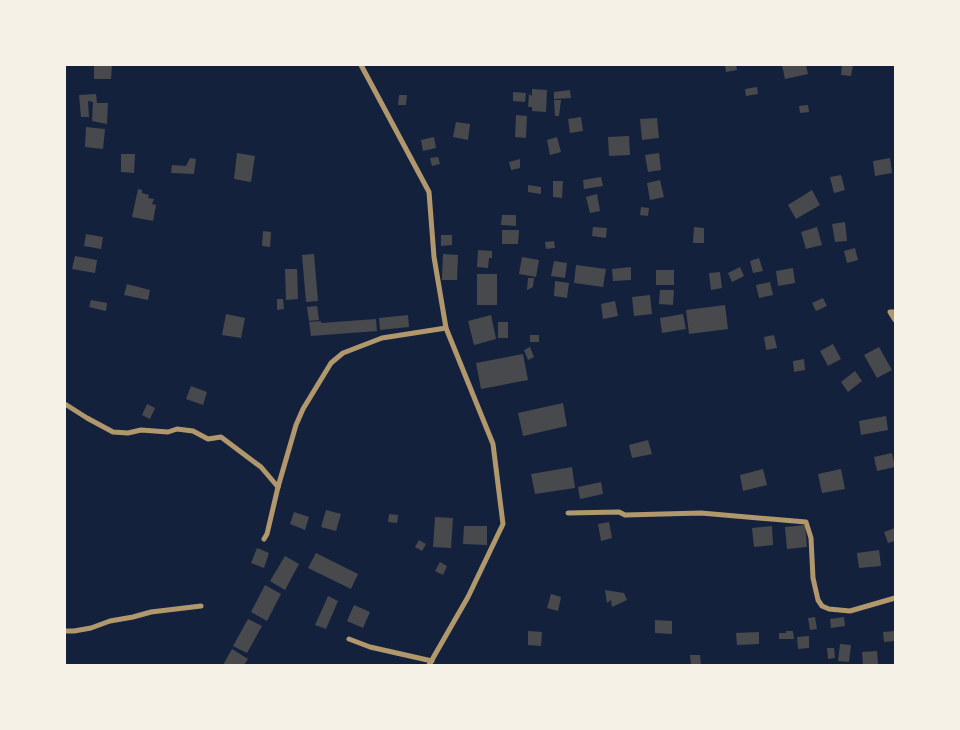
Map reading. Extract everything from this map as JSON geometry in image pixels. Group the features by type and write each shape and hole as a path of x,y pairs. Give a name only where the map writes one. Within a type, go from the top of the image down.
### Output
{"street":[{"path":"349,639 370,647 431,663 468,597 503,524 493,444 446,328 434,257 429,192 361,65"},
{"path":"895,312 890,312 895,320"},
{"path":"264,539 267,534 296,425 303,409 331,363 343,352 382,338 446,328"},
{"path":"65,404 86,418 113,432 128,433 141,430 168,432 178,429 193,431 208,439 221,437 261,467 278,487"},
{"path":"568,513 619,512 625,515 701,513 806,522 811,538 813,578 818,600 822,606 829,609 850,611 895,598"},
{"path":"65,631 91,628 110,621 150,612 201,606"}],"building":[{"path":"94,65 112,65 111,79 94,79"},
{"path":"725,65 736,65 737,70 726,72"},
{"path":"782,65 806,65 808,74 785,79"},
{"path":"842,65 853,65 851,76 841,75"},
{"path":"757,87 758,94 746,96 745,89"},
{"path":"532,89 547,90 546,112 532,111 532,107 528,107 529,94 532,96"},
{"path":"570,90 571,98 554,99 554,92"},
{"path":"513,92 526,93 525,102 513,101"},
{"path":"96,94 97,103 108,103 107,124 92,121 93,102 88,101 89,117 81,117 79,95"},
{"path":"399,95 407,95 406,105 398,105"},
{"path":"554,100 561,100 559,116 555,116"},
{"path":"808,105 809,112 800,113 799,106"},
{"path":"516,115 527,116 526,138 515,137"},
{"path":"581,117 583,131 570,133 568,119"},
{"path":"657,118 659,138 642,140 640,119"},
{"path":"456,122 470,124 468,140 453,137"},
{"path":"86,127 105,129 103,149 85,147"},
{"path":"629,136 630,155 609,156 608,137"},
{"path":"434,137 436,148 423,151 421,140"},
{"path":"557,137 561,152 550,155 547,140"},
{"path":"237,153 255,156 251,182 234,179"},
{"path":"659,153 661,170 648,172 645,155"},
{"path":"121,154 135,154 134,173 121,172"},
{"path":"438,157 440,164 432,166 430,158"},
{"path":"190,158 196,159 194,174 171,173 172,165 186,166"},
{"path":"890,158 892,173 875,176 873,161"},
{"path":"520,159 520,168 511,170 509,162"},
{"path":"841,175 845,190 834,193 830,177"},
{"path":"601,177 603,186 584,189 583,180"},
{"path":"660,180 664,197 650,200 647,183"},
{"path":"553,181 563,181 562,198 553,197"},
{"path":"528,185 541,187 541,194 528,192"},
{"path":"138,189 142,190 142,193 149,195 148,198 154,199 152,204 156,205 153,221 132,217"},
{"path":"812,190 820,205 796,219 788,205"},
{"path":"597,194 600,211 590,213 586,197"},
{"path":"641,207 649,208 648,216 640,215"},
{"path":"502,215 516,215 516,226 501,225"},
{"path":"845,222 847,241 835,242 832,224"},
{"path":"593,227 607,228 606,238 592,236"},
{"path":"694,227 704,228 704,243 693,243"},
{"path":"817,227 822,245 806,249 801,232"},
{"path":"502,230 519,230 518,244 502,244"},
{"path":"263,231 271,232 270,247 262,246"},
{"path":"86,234 103,237 101,249 84,246"},
{"path":"441,235 452,235 452,245 441,246"},
{"path":"554,241 555,248 546,249 545,242"},
{"path":"855,248 858,260 847,263 844,251"},
{"path":"478,250 492,251 492,258 489,258 488,268 477,267"},
{"path":"314,254 318,301 306,302 302,255"},
{"path":"443,254 458,255 457,280 442,280"},
{"path":"75,256 97,260 95,273 72,269"},
{"path":"522,257 539,260 536,277 519,274"},
{"path":"759,258 763,271 753,273 750,261"},
{"path":"554,261 567,263 565,278 551,276"},
{"path":"576,265 606,269 603,287 574,283"},
{"path":"631,267 631,280 613,281 612,269"},
{"path":"740,267 744,276 732,282 728,273"},
{"path":"793,268 795,283 778,286 776,271"},
{"path":"285,269 297,269 298,299 286,300"},
{"path":"656,270 674,270 674,285 656,285"},
{"path":"720,272 722,288 711,290 709,273"},
{"path":"477,274 497,274 497,305 477,305"},
{"path":"528,278 534,278 533,287 527,290"},
{"path":"555,281 569,283 567,298 554,296"},
{"path":"770,282 773,295 759,298 756,285"},
{"path":"127,284 150,290 148,300 124,295"},
{"path":"660,290 674,290 673,305 659,304"},
{"path":"650,295 652,314 634,316 632,297"},
{"path":"823,298 827,306 816,311 812,303"},
{"path":"277,299 283,299 284,309 277,310"},
{"path":"91,300 107,303 106,311 89,307"},
{"path":"615,301 618,316 603,319 601,304"},
{"path":"725,305 728,329 689,334 686,310"},
{"path":"317,306 319,320 309,321 307,307"},
{"path":"226,314 245,318 241,338 222,335"},
{"path":"683,314 686,329 662,333 660,318"},
{"path":"408,315 409,327 380,330 379,318"},
{"path":"491,315 496,339 474,345 468,321"},
{"path":"376,319 377,331 311,336 309,322 321,321 321,323"},
{"path":"498,322 508,322 508,338 498,338"},
{"path":"530,335 539,335 539,342 530,342"},
{"path":"774,335 777,348 766,350 764,337"},
{"path":"833,344 841,359 828,366 820,351"},
{"path":"530,347 534,357 528,360 524,350"},
{"path":"879,347 892,370 877,378 864,355"},
{"path":"523,354 528,380 481,389 476,363"},
{"path":"804,359 805,370 794,372 793,361"},
{"path":"855,371 862,381 848,392 841,382"},
{"path":"191,386 207,392 203,405 186,399"},
{"path":"563,403 567,426 523,436 518,413"},
{"path":"147,404 155,408 150,419 142,415"},
{"path":"886,416 888,430 861,435 859,421"},
{"path":"648,440 652,454 632,458 629,445"},
{"path":"892,453 895,467 877,471 874,457"},
{"path":"572,467 575,488 535,494 531,474"},
{"path":"763,469 767,485 743,491 740,475"},
{"path":"841,469 845,489 822,493 818,474"},
{"path":"601,482 603,494 580,499 578,487"},
{"path":"326,510 341,514 336,531 321,527"},
{"path":"294,512 309,517 305,530 290,524"},
{"path":"389,514 398,515 397,523 388,522"},
{"path":"435,517 453,518 451,548 433,547"},
{"path":"609,522 612,538 601,541 598,524"},
{"path":"805,525 807,547 787,549 785,527"},
{"path":"464,526 487,526 487,545 463,544"},
{"path":"772,526 773,545 754,547 752,528"},
{"path":"895,528 895,541 888,543 884,532"},
{"path":"419,540 426,544 422,551 415,547"},
{"path":"257,548 269,553 264,568 251,563"},
{"path":"879,550 881,566 859,568 857,553"},
{"path":"316,553 358,574 351,589 308,568"},
{"path":"285,556 299,564 285,590 270,581"},
{"path":"440,562 447,566 443,575 435,571"},
{"path":"265,585 281,594 267,621 251,612"},
{"path":"605,590 624,593 627,600 612,607 611,600 607,603"},
{"path":"551,594 561,597 558,611 547,608"},
{"path":"328,596 338,601 326,629 315,625"},
{"path":"354,605 370,612 363,628 347,621"},
{"path":"815,617 817,629 810,630 808,618"},
{"path":"844,617 845,626 831,628 830,619"},
{"path":"248,619 262,626 247,653 233,646"},
{"path":"655,620 672,621 672,634 655,633"},
{"path":"528,631 542,632 541,646 528,645"},
{"path":"786,631 793,631 794,639 779,639 779,633 786,633"},
{"path":"895,631 895,641 884,642 883,632"},
{"path":"759,632 759,644 737,645 736,633"},
{"path":"809,636 809,648 798,649 797,637"},
{"path":"840,644 851,645 849,662 838,661"},
{"path":"827,648 834,648 835,658 828,659"},
{"path":"232,649 248,659 244,665 223,665"},
{"path":"877,651 878,664 863,665 862,652"},
{"path":"690,655 700,655 701,665 691,665"}]}
